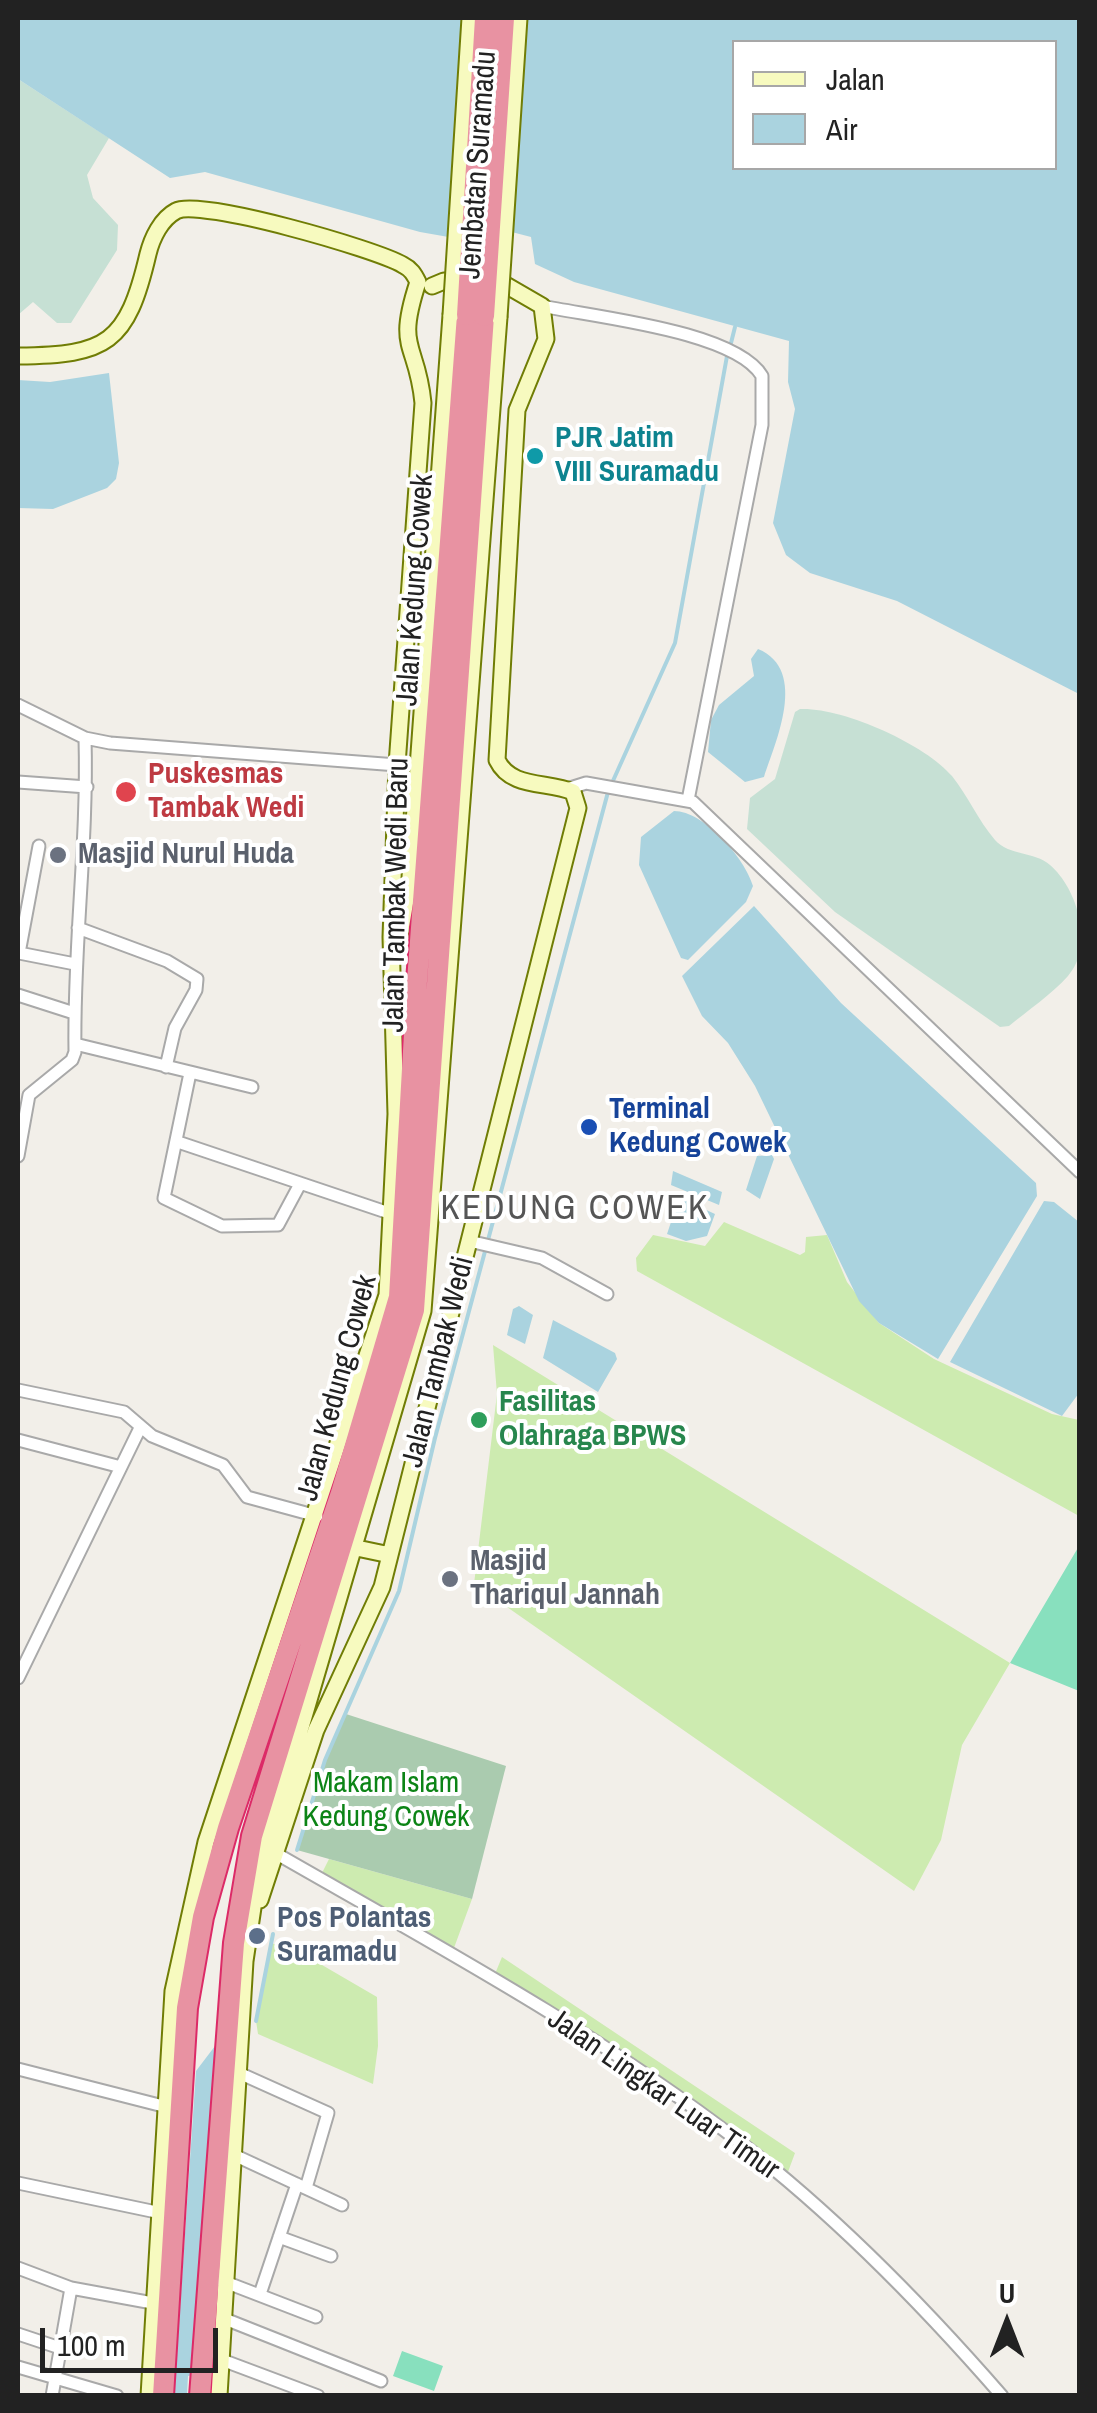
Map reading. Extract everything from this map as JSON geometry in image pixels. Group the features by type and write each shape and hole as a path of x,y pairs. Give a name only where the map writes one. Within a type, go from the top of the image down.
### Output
{"highway":[{"name":"Jembatan Suramadu","path":"475,316 485,18"},
{"name":"Jembatan Suramadu","path":"475,316 504,18"},
{"name":"Jalan Kedung Cowek","path":"163,2396 163,2306 194,1960 212,1880 342,1494 399,1297 417,981 475,316"},
{"name":"Jalan Kedung Cowek","path":"200,2396 219,2280 236,2036 234,1943 256,1821 414,1310 475,316"},
{"path":"238,1742 249,1766"}],"main road":[{"name":"Jembatan Suramadu","path":"470,18 475,316"},
{"name":"Jembatan Suramadu","path":"475,316 519,18"},
{"path":"18,356 85,351 116,336 134,300 154,236 168,217 187,207 237,214 380,256 406,266 425,284 444,292 515,291 542,306 546,339 517,410 496,752 507,775 568,790"},
{"name":"Jalan Tambak Wedi Baru","path":"317,1516 383,1313 392,1214 395,1008 391,937 396,765 423,403 422,385 408,353 404,324 425,284"},
{"path":"395,1008 401,921 410,877 475,316"},
{"path":"250,1922 266,1841 426,1294 475,316"},
{"name":"Jalan Tambak Wedi","path":"250,1922 277,1854 316,1730 382,1587 475,1242 578,808 568,790"},
{"name":"Jalan Kedung Cowek","path":"150,2396 163,2306 161,2213 172,2006 185,1927 238,1742 317,1516"},
{"path":"352,1547 390,1556"},
{"path":"299,1724 316,1730"},
{"name":"Jalan Kedung Cowek","path":"236,2036 250,1922"},
{"name":"Jalan Kedung Cowek","path":"220,2396 225,2319 219,2280 234,2155 232,2066"}],"street":[{"path":"542,306 626,321 739,352 762,376 762,425 688,800"},
{"path":"18,704 85,738 396,765"},
{"path":"18,1156 21,1120 30,1092 72,1060 75,1044 85,738"},
{"path":"18,782 86,788"},
{"path":"568,790 577,783 688,800 709,814 1080,1172"},
{"path":"39,846 19,953 75,964"},
{"path":"78,928 167,961 197,980 196,990 175,1028 166,1067"},
{"path":"18,994 74,1013"},
{"path":"75,1044 252,1087"},
{"path":"190,1072 163,1198 222,1226 278,1225 300,1184"},
{"path":"178,1142 392,1214"},
{"path":"475,1242 542,1258 606,1294"},
{"path":"18,1390 116,1410 140,1428 224,1464 247,1496 317,1516"},
{"path":"18,1678 140,1428"},
{"path":"18,1440 121,1467"},
{"name":"Jalan Lingkar Luar Timur","path":"277,1854 560,2021 741,2143 895,2279 1002,2396"},
{"path":"232,2066 328,2113 302,2186 278,2237 260,2294"},
{"path":"18,2069 167,2107"},
{"path":"234,2155 342,2204"},
{"path":"18,2183 161,2213"},
{"path":"278,2237 331,2256"},
{"path":"18,2268 71,2288 163,2306"},
{"path":"219,2280 316,2317"},
{"path":"52,2396 71,2288"},
{"path":"225,2319 381,2381"},
{"path":"18,2334 60,2348"},
{"path":"222,2360 318,2396"},
{"path":"18,2367 117,2396"}],"green space":[{"path":"18,79 109,138 87,175 93,198 118,225 117,250 71,323 57,323 33,302 18,315"},
{"path":"800,709 859,721 923,752 952,776 995,840 1007,849 1037,857 1060,875 1079,918 1081,934 1076,964 1055,989 1009,1026 1000,1027 835,912 747,829 750,798 775,779 795,712"},
{"path":"724,1222 800,1255 805,1252 806,1237 827,1235 847,1282 879,1323 934,1359 1052,1414 1079,1420 1079,1516 637,1271 636,1258 653,1235 705,1246"},
{"path":"493,1345 1010,1663 962,1745 941,1840 914,1891 474,1584 497,1394"},
{"path":"1079,1546 1079,1691 1010,1663"},
{"name":"Makam Islam Kedung Cowek","path":"346,1714 506,1766 472,1899 297,1850 325,1760"},
{"path":"329,1859 472,1899 451,1956 319,1879"},
{"path":"271,1943 298,1951 377,1997 378,2046 373,2084 258,2034 256,2021"},
{"path":"502,1957 795,2153 785,2180 641,2072 492,1981"},
{"path":"402,2351 443,2366 434,2391 393,2376"}],"water":[{"path":"18,18 1079,18 1079,694 897,601 810,573 786,555 773,523 795,409 788,382 789,341 574,282 535,264 531,237 504,230 494,245 420,232 205,172 170,178 18,79"},
{"path":"109,373 119,463 116,479 107,488 53,509 18,508 18,380 50,382"},
{"path":"758,649 773,659 782,673 784,708 764,777 745,782 708,752 711,720 719,705 754,676 751,659"},
{"path":"674,811 698,819 722,838 742,862 753,886 746,902 688,960 681,958 639,865 641,837"},
{"path":"754,906 841,1003 1036,1183 1037,1196 938,1359 879,1323 859,1301 755,1086 728,1043 702,1016 682,976"},
{"path":"772,1155 760,1199 746,1190 757,1156"},
{"path":"673,1171 722,1192 719,1205 671,1185"},
{"path":"676,1196 715,1214 707,1236 686,1241 667,1234 673,1216 667,1208"},
{"path":"1044,1201 1054,1202 1079,1222 1079,1393 1062,1416 950,1362"},
{"path":"519,1306 533,1315 525,1344 507,1335 513,1309"},
{"path":"553,1320 615,1353 617,1359 598,1392 543,1358"},
{"path":"215,2046 194,2375 188,2376 187,2395 174,2396 196,2071"}],"waterway":[{"path":"730,347 735,327"},
{"path":"612,783 675,643 727,356"},
{"path":"297,1850 325,1760 399,1591 435,1438 608,792"},
{"path":"256,2021 273,1934"}],"place":[{"name":"PJR Jatim VIII Suramadu","path":"535,456"},
{"name":"Puskesmas Tambak Wedi","path":"126,792"},
{"name":"Masjid Nurul Huda","path":"58,855"},
{"name":"Terminal Kedung Cowek","path":"589,1127"},
{"name":"Fasilitas Olahraga BPWS","path":"479,1420"},
{"name":"Masjid Thariqul Jannah","path":"450,1579"},
{"name":"Pos Polantas Suramadu","path":"257,1936"}],"district":[{"name":"KEDUNG COWEK","path":"575,1210"}]}
